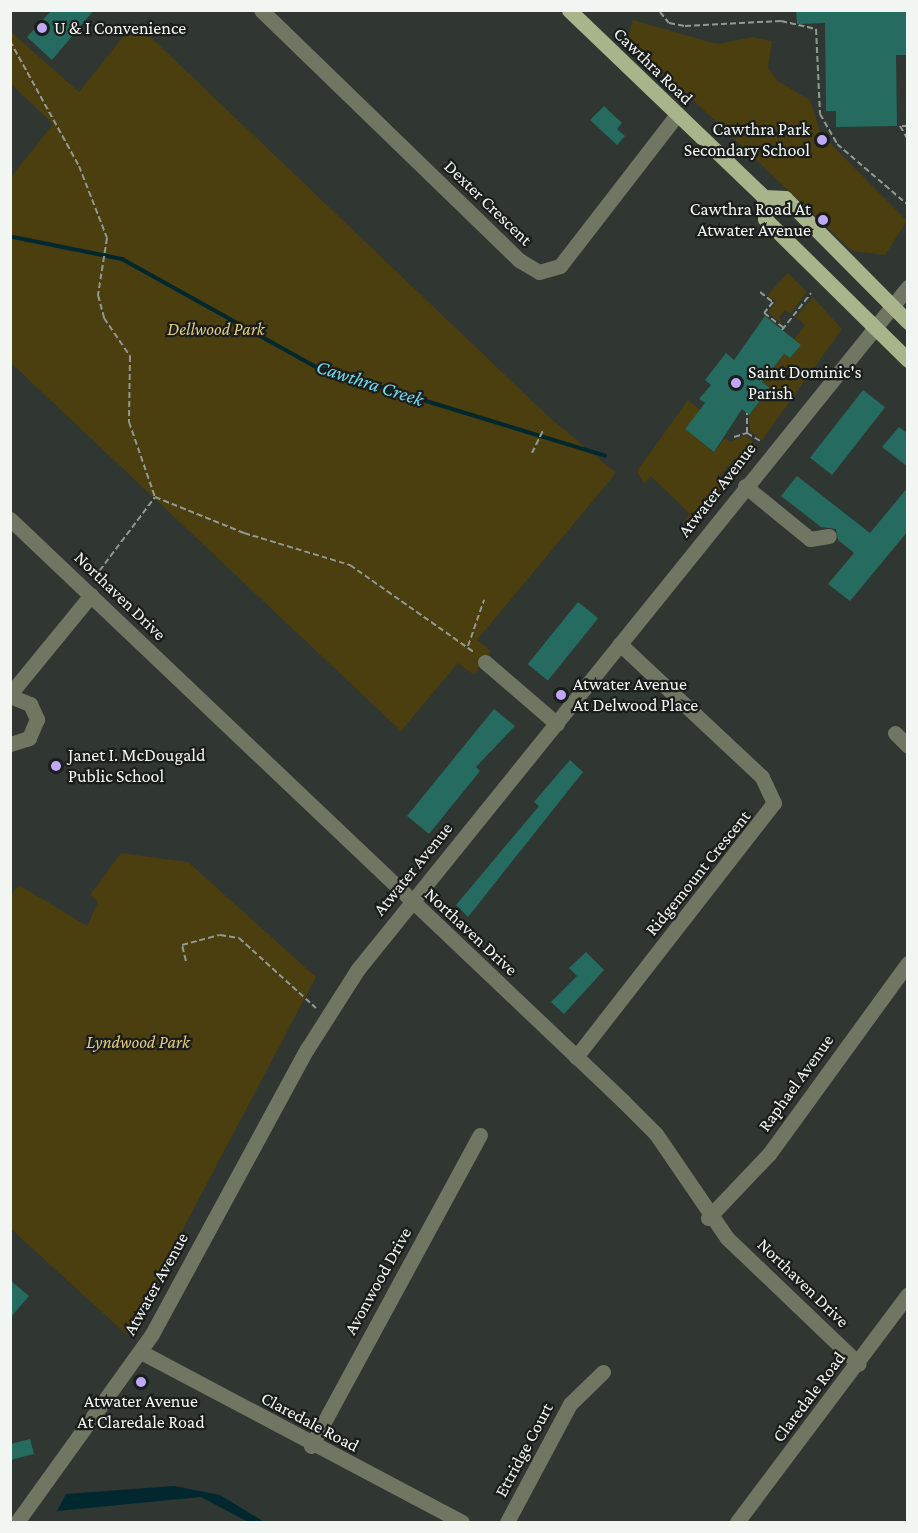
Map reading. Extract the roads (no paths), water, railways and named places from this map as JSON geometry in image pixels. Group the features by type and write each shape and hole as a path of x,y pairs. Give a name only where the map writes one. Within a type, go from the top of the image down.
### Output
{"main road":[{"name":"Cawthra Road","path":"569,10 676,116 764,197 785,198 908,322"},
{"path":"764,197 765,219 872,328 908,360"}],"street":[{"name":"Dexter Crescent","path":"261,10 519,260 539,272 560,266 676,116"},
{"name":"Atwater Avenue","path":"17,1522 141,1352 327,1016 411,902 872,328 908,287"},
{"path":"745,486 810,539 829,536"},
{"name":"Northaven Drive","path":"10,519 656,1134 708,1218 859,1364"},
{"path":"35,711 24,699 10,695 88,592"},
{"name":"Ridgemount Crescent","path":"576,1057 774,803 762,777 620,644"},
{"path":"485,662 557,723"},
{"path":"10,744 34,731 35,711 23,678"},
{"path":"895,733 908,746"},
{"name":"Raphael Avenue","path":"708,1218 758,1168 908,963"},
{"name":"Avonwood Drive","path":"311,1446 480,1135"},
{"name":"Claredale Road","path":"737,1522 859,1364 908,1294"},
{"name":"Claredale Road","path":"141,1352 311,1446 462,1522"},
{"name":"Ettridge Court","path":"507,1522 570,1404 603,1372"}],"water":[{"path":"174,1486 220,1495 264,1522 248,1522 201,1497 57,1511 66,1494"}],"waterway":[{"name":"Cawthra Creek","path":"13,237 122,259 318,368 605,456"}],"place":[{"name":"U & I Convenience","path":"42,28"},
{"name":"Cawthra Park Secondary School","path":"822,140"},
{"name":"Cawthra Road At Atwater Avenue","path":"823,220"},
{"name":"Saint Dominic's Parish","path":"736,383"},
{"name":"Atwater Avenue At Delwood Place","path":"561,695"},
{"name":"Janet I. McDougald Public School","path":"56,766"},
{"name":"Atwater Avenue At Claredale Road","path":"141,1382"}],"park label":[{"name":"Dellwood Park","path":"216,329"},
{"name":"Lyndwood Park","path":"138,1042"}]}
